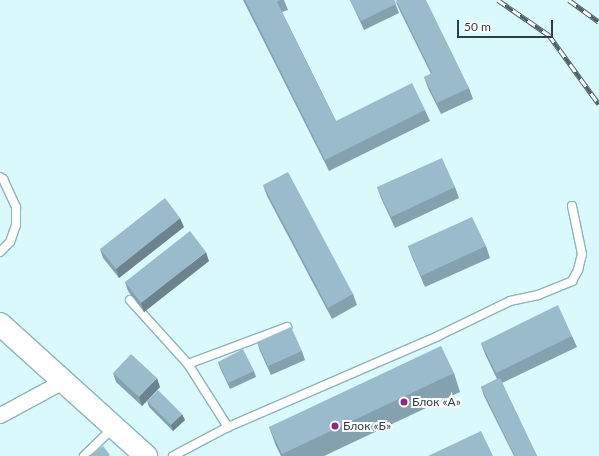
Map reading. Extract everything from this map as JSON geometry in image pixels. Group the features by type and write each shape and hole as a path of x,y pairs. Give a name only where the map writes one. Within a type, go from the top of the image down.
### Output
{"main road":[{"path":"0,324 146,456"}],"street":[{"path":"0,415 64,381"}],"lane":[{"path":"0,177 3,179 16,207 16,225 10,242 0,252"},
{"path":"173,456 228,427 438,336 510,301 538,295 572,281 578,270 582,254 572,206"},
{"path":"130,300 188,364 228,427"},
{"path":"188,364 287,327"},
{"path":"84,456 114,428"}],"building":[{"path":"245,0 280,0 277,2 336,121 412,83 425,110 325,160"},
{"path":"350,0 394,0 396,4 361,21"},
{"path":"396,0 426,0 469,88 437,103 424,77 432,73"},
{"path":"442,158 455,187 391,217 377,187"},
{"path":"288,172 353,294 328,308 263,185"},
{"path":"165,198 180,218 116,269 100,249"},
{"path":"472,217 486,246 421,276 408,246"},
{"path":"190,231 206,252 141,303 125,282"},
{"path":"558,305 572,336 496,373 481,343"},
{"path":"291,327 302,351 268,366 257,342"},
{"path":"441,346 454,373 282,454 269,427"},
{"path":"243,349 254,371 228,383 218,362"},
{"path":"131,354 157,378 139,397 113,373"},
{"path":"500,378 537,456 515,456 481,387"},
{"path":"158,390 182,414 171,425 147,401"},
{"path":"481,431 493,456 428,456"},
{"path":"103,446 110,455 109,456 88,456"}],"railway":[{"path":"498,0 549,35 599,104"},
{"path":"569,0 599,22"}],"place":[{"name":"Блок «А»","path":"404,402"},
{"name":"Блок «Б»","path":"335,426"}]}
